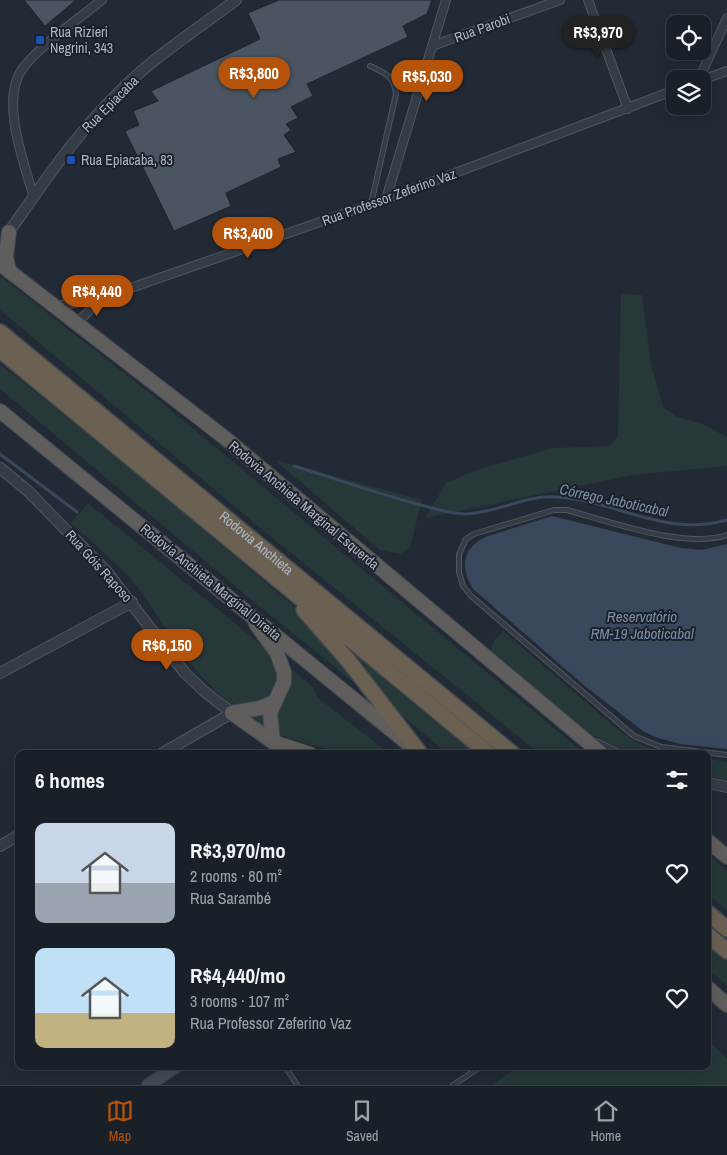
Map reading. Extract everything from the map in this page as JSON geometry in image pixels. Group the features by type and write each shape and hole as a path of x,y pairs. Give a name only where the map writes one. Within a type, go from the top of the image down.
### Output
{"highway":[{"path":"4,234 6,256 4,268"},
{"name":"Rodovia Anchieta Marginal Esquerda","path":"4,268 77,322 233,445 597,750"},
{"name":"Rodovia Anchieta","path":"0,332 508,750"},
{"name":"Rodovia Anchieta","path":"0,350 484,750"},
{"name":"Rodovia Anchieta Marginal Direita","path":"0,411 416,750"},
{"path":"268,570 329,637 418,750"},
{"path":"244,610 280,660 284,682 275,702 270,721 273,742"},
{"path":"232,713 260,708 275,702"},
{"path":"232,713 273,742 298,750"},
{"path":"711,844 727,857"},
{"path":"711,916 727,929"},
{"path":"711,937 727,950"},
{"path":"711,991 727,1005"}],"main road":[{"path":"148,1085 171,1070"}],"street":[{"path":"33,194 16,126 13,102 15,84 23,68 52,40 102,0"},
{"name":"Rua Epiacaba","path":"4,234 82,132 125,86 236,0"},
{"path":"386,198 446,0"},
{"name":"Rua Parobi","path":"432,46 560,0"},
{"path":"588,0 628,109"},
{"path":"705,70 727,18"},
{"path":"711,76 727,71"},
{"name":"Rua Professor Zeferino Vaz","path":"56,306 102,298 371,204 666,94"},
{"name":"Rua Professor Zeferino Vaz","path":"77,322 102,298"},
{"name":"Rua Góis Raposo","path":"0,468 28,491 107,572 185,673 205,692 232,713"},
{"path":"0,673 132,602"},
{"path":"167,750 232,713"},
{"path":"581,736 608,750"},
{"path":"711,784 727,787"},
{"path":"0,846 15,837"}],"lane":[{"path":"370,66 388,74 395,82 396,94 371,204"},
{"path":"686,750 661,747 634,736 471,596 460,578 458,561 461,547 474,534 554,510 567,510 676,538 703,540 727,535"},
{"path":"711,753 727,755"},
{"path":"288,1070 297,1085"},
{"path":"453,1085 476,1070"}],"shaded area":[{"path":"0,276 161,402 580,750 535,750 265,532 0,310"},
{"path":"621,294 642,295 651,364 663,407 677,417 700,423 727,437 727,466 632,475 425,518 446,483 479,469 553,448 610,446 618,436"},
{"path":"0,364 119,459 297,609 367,693 254,602 0,389"},
{"path":"275,460 422,500 410,548 400,554 380,550"},
{"path":"88,503 313,687 318,698 385,750 338,750 326,748 298,741 272,731 248,717 203,678 181,652 150,604 129,577 71,523"},
{"path":"503,631 618,730 637,743 657,750 621,750 589,733 491,651 494,640"},
{"path":"332,632 399,692 470,750 443,750 394,709"},
{"path":"711,759 727,762 727,780 711,777"},
{"path":"711,858 727,871 727,910 711,897"},
{"path":"711,947 727,961 727,985 711,972"},
{"path":"711,1043 727,1058 727,1085 492,1085 513,1070 711,1070"}],"water":[{"name":"Reservatório RM-19 Jaboticabal","path":"552,516 681,548 702,550 727,544 727,749 680,744 655,737 643,731 586,687 473,589 466,573 465,565 466,558 473,545 488,536"}],"building":[{"path":"24,0 76,0 45,26"},
{"path":"279,0 432,0 427,14 403,26 408,37 307,84 313,96 291,107 298,118 286,124 291,130 284,135 296,152 278,159 281,167 226,193 231,206 174,231 125,131 139,125 133,111 158,101 151,91 260,39 248,13"}],"waterway":[{"name":"Córrego Jaboticabal","path":"0,454 77,512"},
{"name":"Córrego Jaboticabal","path":"294,466 389,496 455,513 477,513 522,501 556,497 599,504 640,516 682,524 704,524 727,520"}],"place":[{"name":"Rua Rizieri Negrini, 343","path":"40,40"},
{"name":"Rua Epiacaba, 83","path":"71,160"}]}
